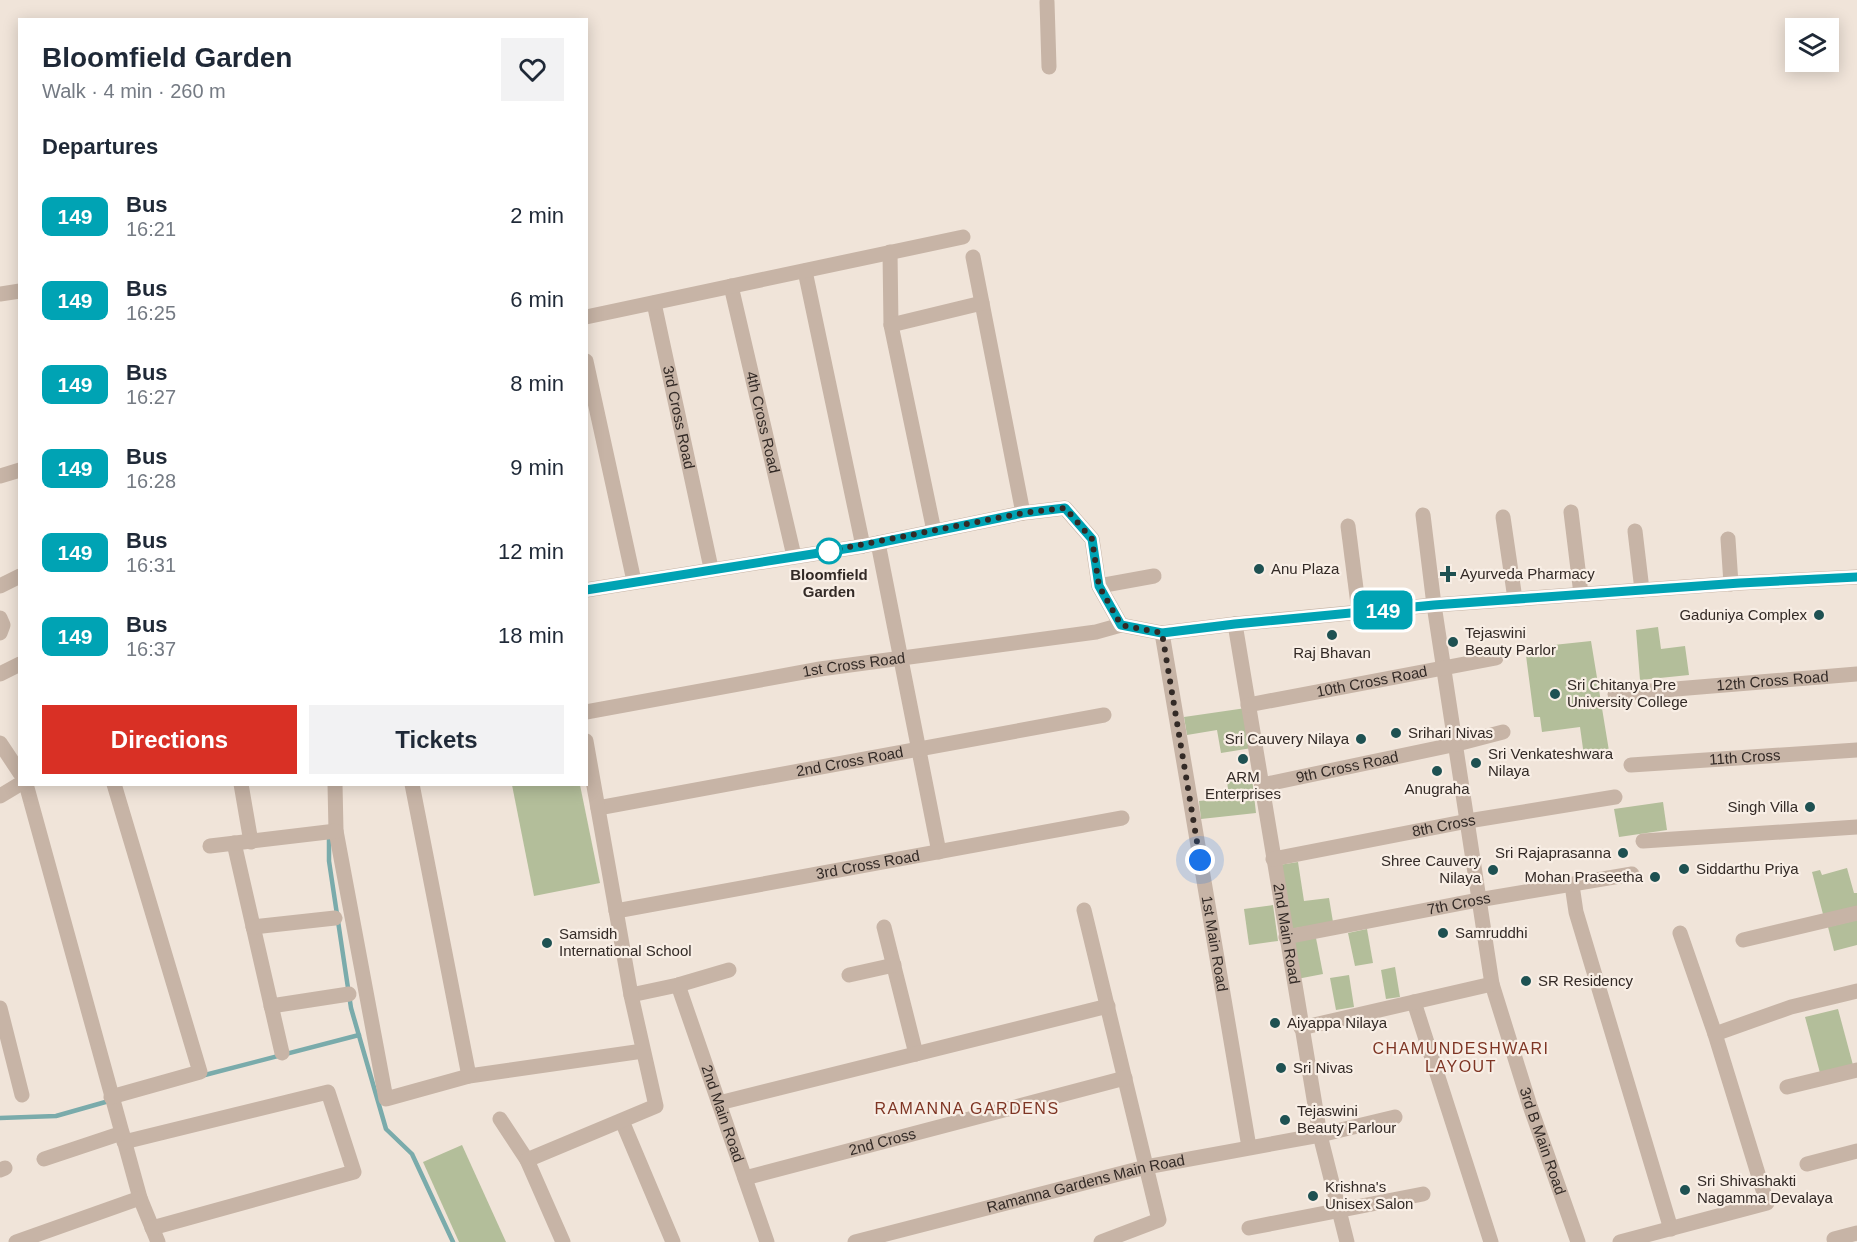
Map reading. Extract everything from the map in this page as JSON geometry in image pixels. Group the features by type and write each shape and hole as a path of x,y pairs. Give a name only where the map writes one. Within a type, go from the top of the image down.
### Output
{"street":[{"path":"1047,2 1049,67"},
{"path":"588,317 963,237"},
{"path":"890,252 891,325 934,531"},
{"path":"973,257 1023,513"},
{"path":"805,271 863,546"},
{"name":"4th Cross Road","path":"731,286 794,556"},
{"path":"0,294 18,291"},
{"name":"3rd Cross Road","path":"654,303 711,568"},
{"path":"891,325 982,303"},
{"path":"588,370 634,581"},
{"path":"0,476 18,471"},
{"path":"588,590 711,568 863,546 1023,513 1065,508 1092,539 1099,586 1121,625 1162,633 1434,605 1857,577"},
{"path":"1571,512 1581,594"},
{"name":"3rd B Main Road","path":"1423,515 1434,605 1492,984 1530,1106 1578,1242"},
{"path":"1503,517 1515,599"},
{"path":"1348,526 1359,612"},
{"path":"1635,531 1642,590"},
{"path":"1728,539 1731,584"},
{"path":"879,543 939,852"},
{"path":"1099,586 1154,576"},
{"path":"0,586 18,577"},
{"path":"0,618 3,625 0,633"},
{"name":"2nd Main Road","path":"1235,624 1320,1136 1347,1242"},
{"name":"1st Cross Road","path":"588,712 820,669 1096,632 1121,625"},
{"name":"1st Main Road","path":"1162,633 1249,1147"},
{"name":"10th Cross Road","path":"1248,705 1496,658"},
{"path":"0,674 18,665"},
{"name":"12th Cross Road","path":"1615,694 1857,674"},
{"name":"2nd Cross Road","path":"598,808 1104,715"},
{"name":"9th Cross Road","path":"1262,785 1457,744 1503,732"},
{"path":"0,743 18,770"},
{"name":"11th Cross","path":"1631,765 1857,750"},
{"path":"527,1160 656,1106 631,995 588,752"},
{"path":"0,796 18,785"},
{"path":"27,786 111,1097 123,1137 140,1198 155,1235 354,1172 327,1092 123,1137 44,1159"},
{"path":"111,1097 200,1072 115,786"},
{"path":"241,786 251,842"},
{"path":"335,786 336,831 386,1099 469,1076 643,1051"},
{"path":"412,786 469,1076"},
{"name":"8th Cross","path":"1274,859 1468,821 1615,797"},
{"name":"3rd Cross Road","path":"616,912 1122,818"},
{"path":"1643,841 1857,827"},
{"path":"210,846 336,831"},
{"path":"234,843 282,1053"},
{"name":"7th Cross","path":"1286,937 1478,900 1632,874"},
{"path":"1572,885 1576,912 1671,1229"},
{"path":"1084,910 1159,1220 1101,1242"},
{"path":"1743,940 1857,913"},
{"path":"253,927 335,918"},
{"path":"884,927 916,1054"},
{"path":"1620,1242 1767,1203 1715,1034 1680,933"},
{"path":"849,975 894,965"},
{"path":"631,995 678,986 729,970"},
{"path":"1301,1028 1492,984"},
{"name":"2nd Main Road","path":"678,986 767,1242"},
{"path":"1715,1034 1791,1007 1857,991"},
{"path":"271,1006 349,994"},
{"path":"1414,1002 1491,1242"},
{"path":"719,1103 1107,1006"},
{"path":"0,1008 22,1095"},
{"path":"1787,1087 1857,1070"},
{"name":"2nd Cross","path":"745,1179 1125,1078"},
{"name":"Ramanna Gardens Main Road","path":"855,1242 1146,1167 1320,1136 1395,1117"},
{"path":"500,1119 527,1160 563,1242"},
{"path":"622,1120 673,1242"},
{"path":"1807,1164 1857,1150"},
{"path":"1249,1228 1423,1194"},
{"path":"16,1242 140,1198"},
{"path":"1834,1239 1857,1233"}],"green space":[{"path":"1658,627 1661,649 1685,646 1689,675 1640,680 1636,630"},
{"path":"1591,641 1609,751 1584,756 1580,727 1542,732 1540,717 1534,717 1525,648"},
{"path":"1246,708 1252,748 1221,753 1217,730 1187,735 1184,717"},
{"path":"1252,778 1256,813 1201,819 1199,801 1229,798 1227,781"},
{"path":"512,786 580,786 600,883 534,896"},
{"path":"1663,802 1667,830 1619,837 1614,809"},
{"path":"1298,862 1304,901 1329,898 1333,922 1290,929 1279,865"},
{"path":"1847,868 1854,893 1857,893 1857,909 1824,918 1812,872 1820,870 1822,875"},
{"path":"1273,905 1278,941 1249,945 1244,909"},
{"path":"1857,920 1857,945 1834,951 1828,927"},
{"path":"1367,929 1373,963 1355,966 1348,933"},
{"path":"1316,938 1323,974 1297,979 1290,943"},
{"path":"1395,967 1400,997 1386,999 1381,970"},
{"path":"1349,975 1354,1007 1336,1010 1330,978"},
{"path":"1838,1009 1853,1065 1820,1073 1805,1017"},
{"path":"462,1145 506,1242 459,1242 423,1162"}],"waterway":[{"path":"329,835 329,861 351,1008 386,1129 412,1154 453,1242"},
{"path":"201,1076 359,1035"},
{"path":"0,1118 56,1116 109,1101"}],"bus line":[{"name":"149","path":"588,590 863,546 1023,513 1065,508 1092,539 1099,586 1121,625 1162,633 1434,605 1857,577"}],"place":[{"name":"Bloomfield Garden","path":"829,551"},
{"name":"Anu Plaza","path":"1259,569"},
{"name":"Ayurveda Pharmacy","path":"1448,574"},
{"name":"Gaduniya Complex","path":"1819,615"},
{"name":"Raj Bhavan","path":"1332,635"},
{"name":"Tejaswini Beauty Parlor","path":"1453,642"},
{"name":"Sri Chitanya Pre University College","path":"1555,694"},
{"name":"Srihari Nivas","path":"1396,733"},
{"name":"Sri Cauvery Nilaya","path":"1361,739"},
{"name":"ARM Enterprises","path":"1243,759"},
{"name":"Sri Venkateshwara Nilaya","path":"1476,763"},
{"name":"Anugraha","path":"1437,771"},
{"name":"Singh Villa","path":"1810,807"},
{"name":"Sri Rajaprasanna","path":"1623,853"},
{"name":"Siddarthu Priya","path":"1684,869"},
{"name":"Shree Cauvery Nilaya","path":"1493,870"},
{"name":"Mohan Praseetha","path":"1655,877"},
{"name":"Samruddhi","path":"1443,933"},
{"name":"Samsidh International School","path":"547,943"},
{"name":"SR Residency","path":"1526,981"},
{"name":"Aiyappa Nilaya","path":"1275,1023"},
{"name":"Sri Nivas","path":"1281,1068"},
{"name":"Tejaswini Beauty Parlour","path":"1285,1120"},
{"name":"Sri Shivashakti Nagamma Devalaya","path":"1685,1190"},
{"name":"Krishna's Unisex Salon","path":"1313,1196"}],"district":[{"name":"CHAMUNDESHWARI LAYOUT","path":"1461,1057"},
{"name":"RAMANNA GARDENS","path":"967,1108"}],"route":[{"path":"829,551 1023,513 1065,508 1092,539 1099,586 1121,625 1162,633 1200,860"}]}
